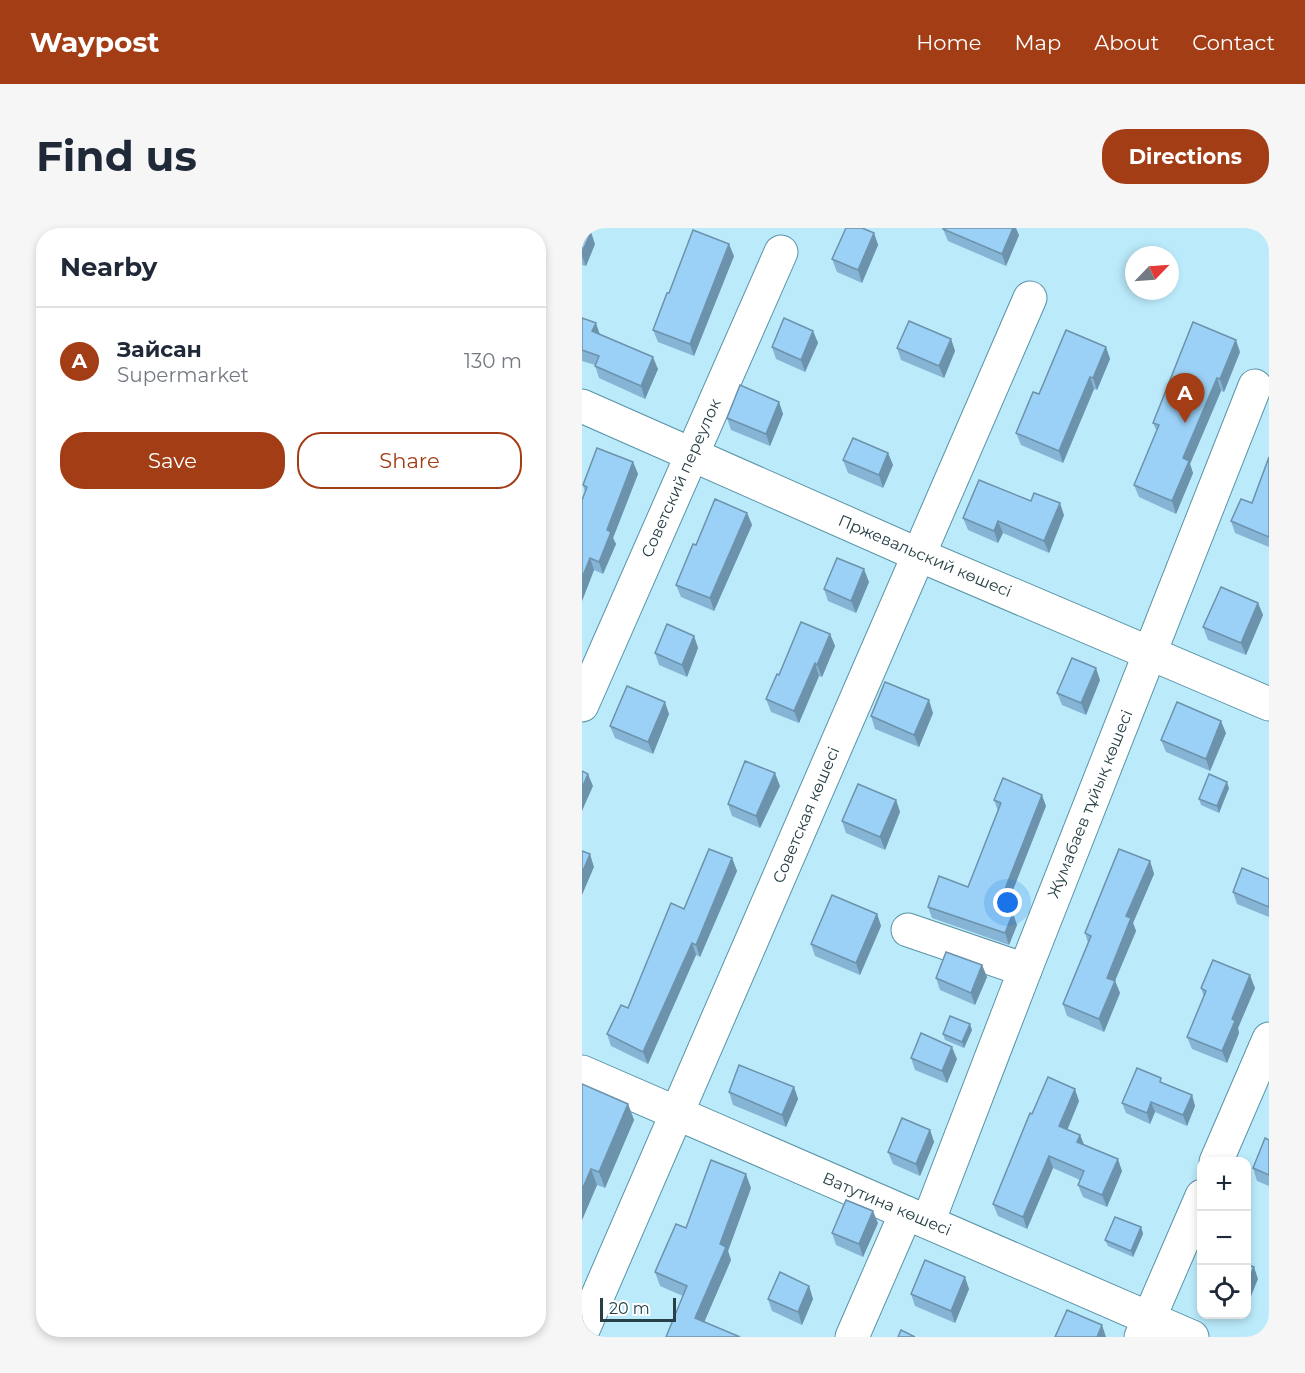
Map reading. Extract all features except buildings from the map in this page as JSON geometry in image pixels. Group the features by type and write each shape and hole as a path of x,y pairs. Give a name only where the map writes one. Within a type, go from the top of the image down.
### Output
{"street":[{"name":"Советский переулок","path":"582,705 781,252"},
{"name":"Советская көшесі","path":"582,1332 1030,298"},
{"name":"Жумабаев тұйық көшесі","path":"852,1337 917,1217 1024,970 1255,386"},
{"name":"Пржевальский көшесі","path":"582,406 919,555 1269,704"},
{"path":"908,930 1024,970"},
{"path":"1218,1157 1269,1039"},
{"name":"Ватутина көшесі","path":"582,1072 917,1217 1145,1328 1192,1337"},
{"path":"1145,1328 1197,1208"}],"place":[{"name":"Зайсан","path":"1185,423"}]}
